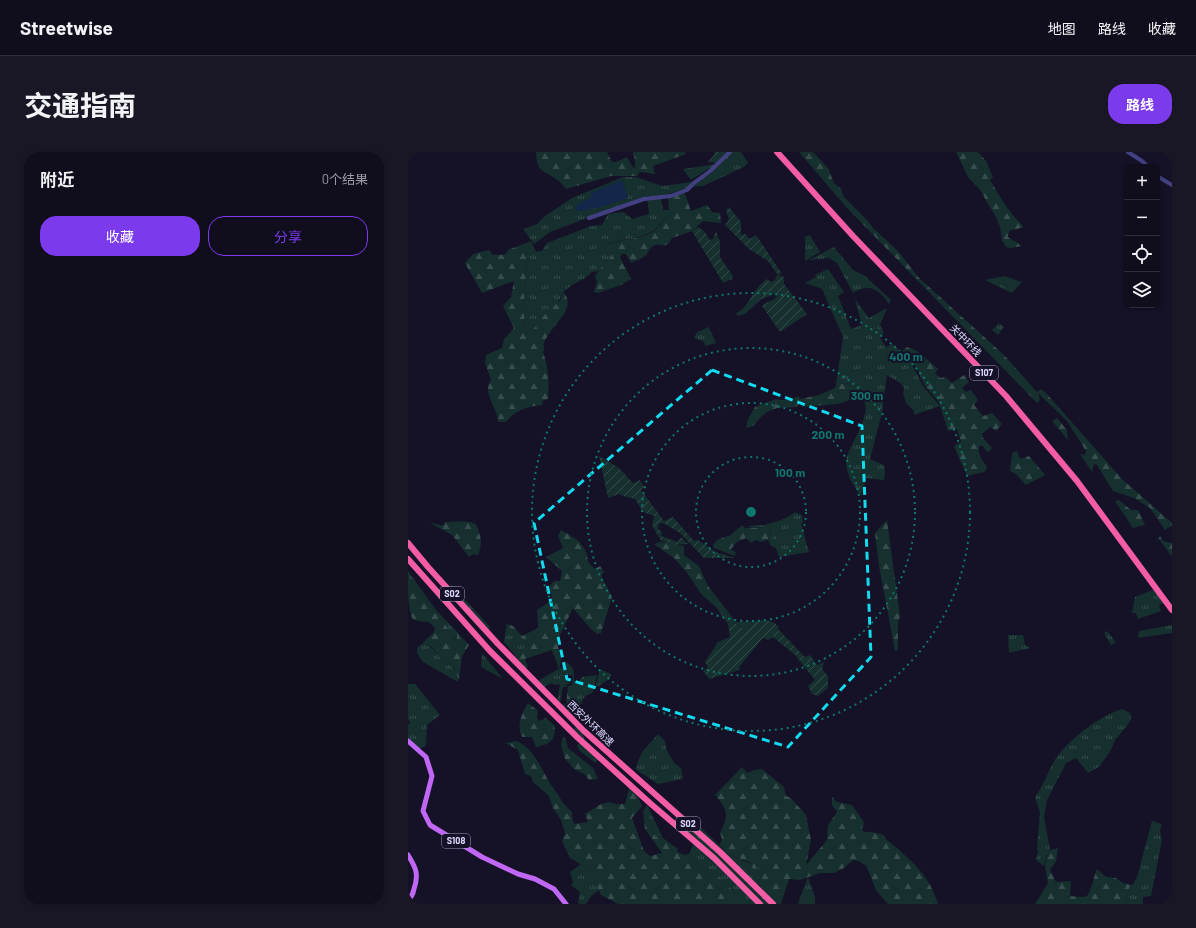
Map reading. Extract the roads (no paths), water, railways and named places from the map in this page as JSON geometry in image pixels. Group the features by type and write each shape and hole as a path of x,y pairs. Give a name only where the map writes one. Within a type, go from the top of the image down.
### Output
{"highway":[{"name":"关中环线","path":"778,152 853,236 1006,396 1077,480 1172,610"},
{"name":"关中环线","path":"782,152 855,234 1008,394 1080,478 1172,605"},
{"name":"西安外环高速","path":"408,544 498,644 566,713 657,797 720,852 773,904"},
{"name":"西安外环高速","path":"408,559 482,643 577,737 651,804 714,858 760,904"}],"main road":[{"name":"S108","path":"408,741 426,757 432,776 422,811 430,825 482,857 518,874 536,879 554,889 566,904"},
{"path":"408,855 414,865 418,879 411,898 408,900"}],"street":[{"path":"588,218 644,199 671,196 687,190 730,152"},
{"path":"1128,152 1145,164"},
{"path":"1160,178 1172,185"}],"water":[{"path":"622,180 628,198 597,208 576,211 576,206 592,197 591,193"}]}
